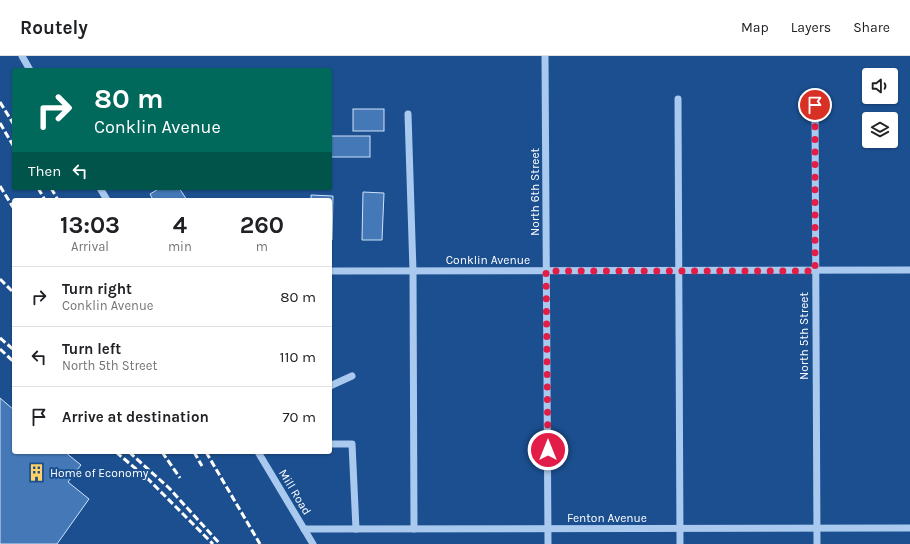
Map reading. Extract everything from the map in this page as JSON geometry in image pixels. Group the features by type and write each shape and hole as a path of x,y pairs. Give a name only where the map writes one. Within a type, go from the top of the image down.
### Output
{"street":[{"path":"22,56 29,68"},
{"name":"North 6th Street","path":"545,56 548,544"},
{"path":"678,99 680,544"},
{"name":"North 5th Street","path":"815,105 817,544"},
{"path":"408,114 413,271 414,529"},
{"name":"Conklin Avenue","path":"332,271 910,270"},
{"path":"332,385 352,376"},
{"path":"332,444 352,444 356,529"},
{"name":"Mill Road","path":"259,454 313,544"},
{"name":"Fenton Avenue","path":"304,529 910,528"}],"building":[{"path":"353,109 384,109 384,131 353,131"},
{"path":"332,136 370,136 370,157 332,157"},
{"path":"157,190 180,190 186,198 152,198 150,194"},
{"path":"363,192 384,193 382,240 362,240"},
{"path":"311,195 333,196 332,240 332,198 311,198"},
{"name":"Home of Economy","path":"0,398 12,408 12,454 67,454 81,465 68,482 89,499 57,544 0,544"}],"railway":[{"path":"0,102 12,122"},
{"path":"0,123 12,144"},
{"path":"0,186 12,206"},
{"path":"39,190 44,198"},
{"path":"52,190 57,198"},
{"path":"0,279 12,291"},
{"path":"0,338 12,348"},
{"path":"0,349 12,360"},
{"path":"118,454 149,480 213,544"},
{"path":"131,454 169,488 220,544"},
{"path":"163,454 180,478"},
{"path":"195,454 202,466"},
{"path":"207,454 260,544"}],"place":[{"name":"Home of Economy","path":"37,473"}],"route":[{"path":"548,450 546,271 815,271 815,105"}]}
